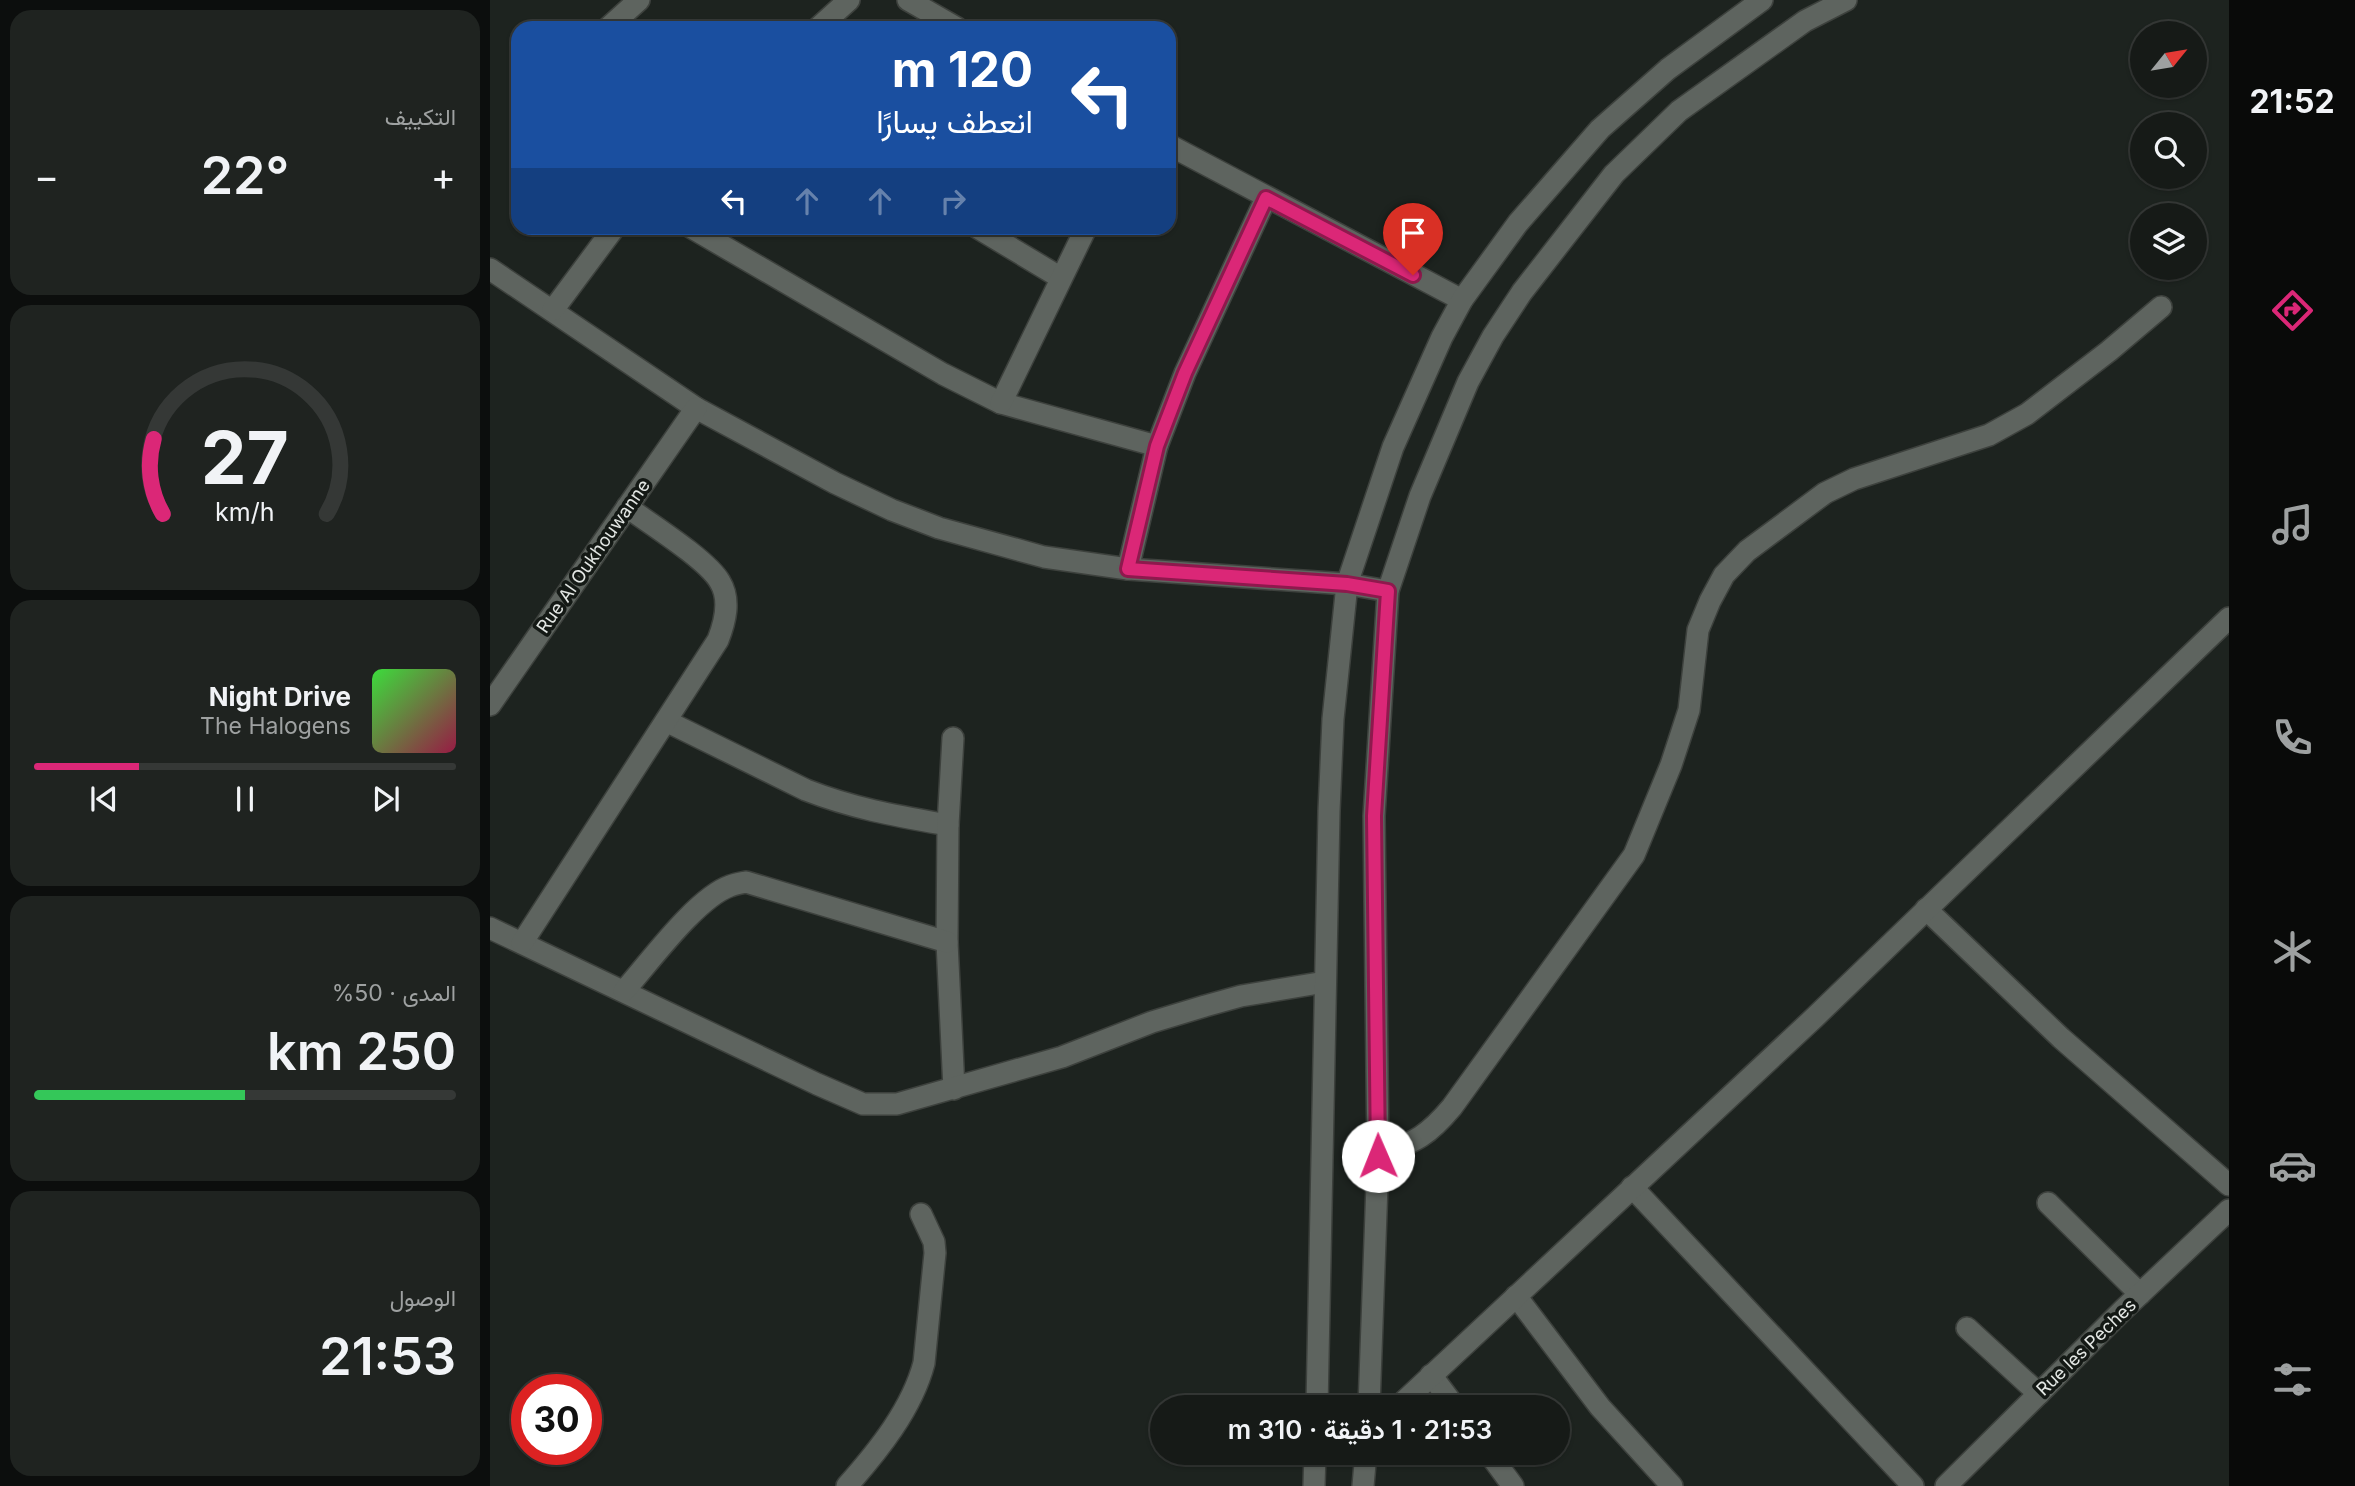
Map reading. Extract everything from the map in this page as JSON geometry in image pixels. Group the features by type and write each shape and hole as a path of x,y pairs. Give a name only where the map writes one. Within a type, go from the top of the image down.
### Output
{"street":[{"path":"616,21 639,0"},
{"path":"826,21 849,0"},
{"path":"908,0 945,21"},
{"path":"1317,1395 1325,982 1334,719 1347,584 1393,447 1441,337 1462,300 1518,223 1600,129 1668,69 1762,0"},
{"path":"1369,1395 1378,1156 1374,816 1388,591 1420,496 1446,430 1487,347 1522,292 1614,174 1679,111 1805,21 1816,6 1846,0"},
{"path":"1176,149 1462,300"},
{"path":"1128,569 1157,446 1185,373 1266,198"},
{"path":"553,310 609,235"},
{"path":"704,235 943,374 1001,402 1157,446"},
{"path":"990,235 1061,278"},
{"path":"1001,402 1082,235"},
{"path":"490,269 696,408 835,482 892,510 939,528 1044,557 1128,569 1347,584 1388,591"},
{"path":"1378,1156 1418,1140 1433,1129 1452,1107 1634,855 1653,811 1689,710 1698,630 1724,575 1747,551 1825,493 1854,479 1989,435 2027,414 2161,307"},
{"name":"Rue Al Oukhouwanne","path":"490,705 696,408"},
{"path":"522,943 718,640 725,622 726,606 721,582 705,564 627,507"},
{"path":"1410,1395 1804,1028 2229,618"},
{"path":"666,720 829,799 881,814 948,825"},
{"path":"953,738 948,825 947,942 954,1089"},
{"path":"624,991 692,915 712,897 729,886 746,882 947,942"},
{"path":"1926,909 2061,1038 2229,1185"},
{"path":"490,928 770,1063 863,1104 884,1106 954,1089 1062,1057 1152,1022 1205,1006 1241,996 1325,982"},
{"path":"1632,1187 1913,1486"},
{"path":"2048,1203 2140,1294"},
{"name":"Rue les Peches","path":"1946,1486 2229,1210"},
{"path":"848,1486 898,1419 910,1400 921,1372 933,1291 935,1253 934,1242 921,1214"},
{"path":"1516,1296 1600,1407 1672,1486"},
{"path":"1967,1328 2039,1394"},
{"path":"1431,1375 1446,1395"},
{"path":"1314,1486 1315,1465"},
{"path":"1363,1486 1365,1465"},
{"path":"1498,1465 1513,1486"}],"route":[{"path":"1378,1156 1374,816 1388,591 1347,584 1128,569 1157,446 1185,373 1266,198 1413,275"}]}
